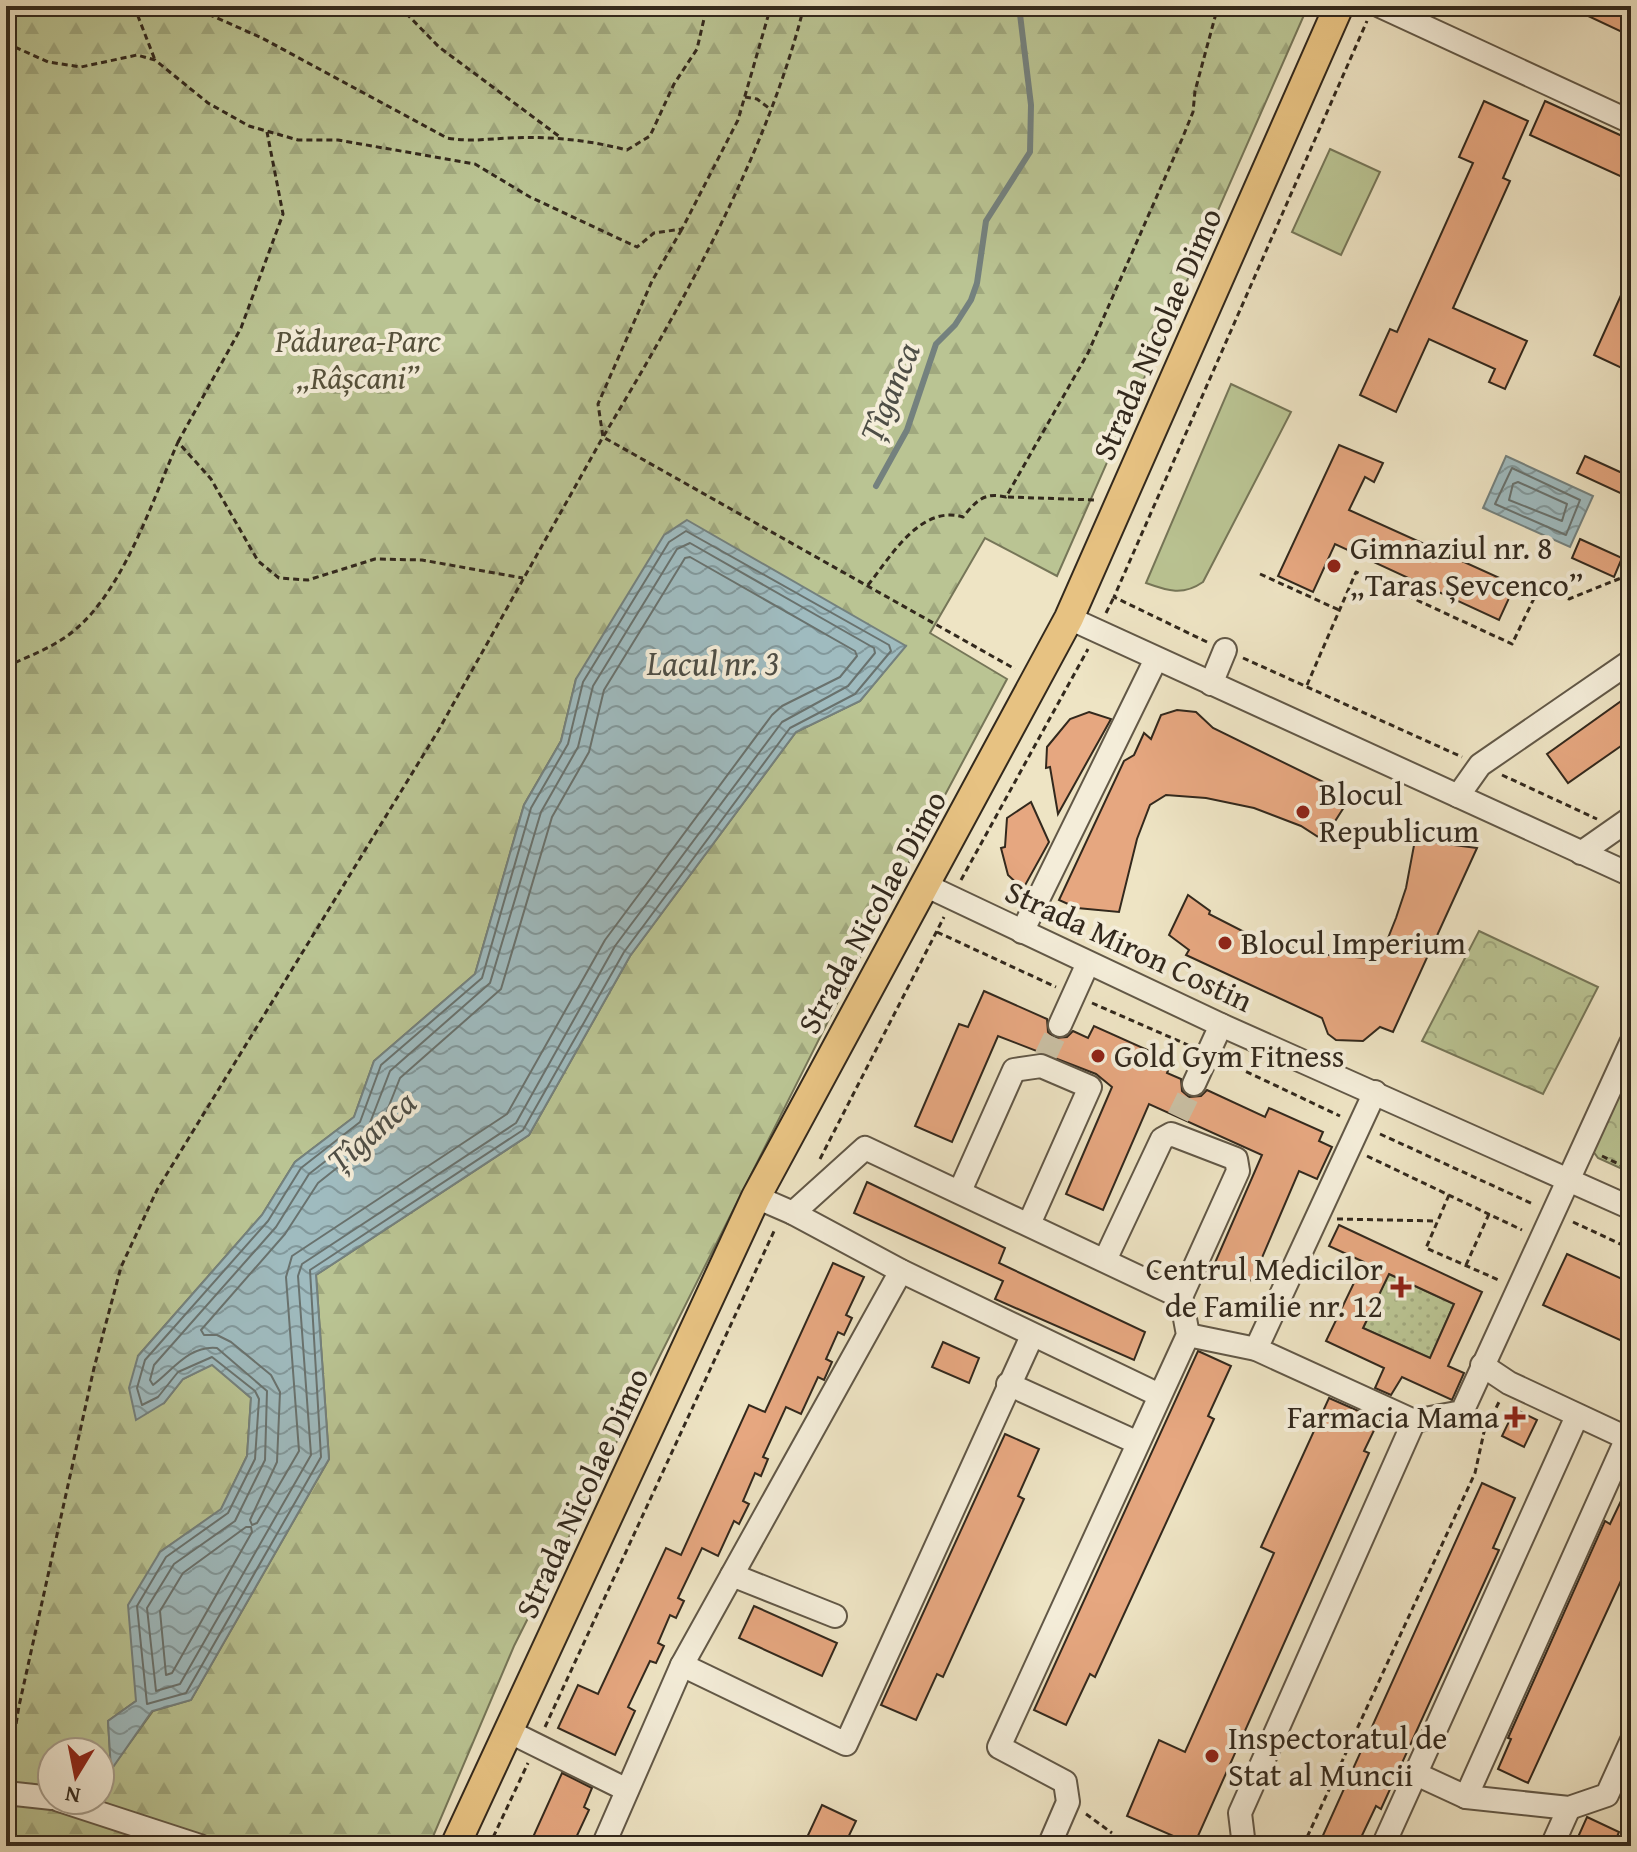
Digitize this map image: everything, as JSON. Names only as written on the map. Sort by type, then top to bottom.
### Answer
[{"type":"main road","name":"Strada Nicolae Dimo","points":[[455,1846],[756,1197],[836,1046],[927,886],[1069,618],[1339,6]]},
{"type":"street","points":[[1374,12],[1631,122]]},
{"type":"street","points":[[1069,618],[1631,875]]},
{"type":"street","points":[[1211,684],[1225,650]]},
{"type":"street","points":[[1022,932],[1156,659]]},
{"type":"street","points":[[1458,796],[1480,765],[1631,661]]},
{"type":"street","points":[[1581,853],[1624,823]]},
{"type":"street","name":"Strada Miron Costin","points":[[927,886],[1221,1025],[1631,1208]]},
{"type":"street","points":[[1060,1025],[1088,963]]},
{"type":"street","points":[[1194,1084],[1221,1025]]},
{"type":"street","points":[[1188,1335],[1256,1349],[1414,1421],[1462,1412],[1631,1043]]},
{"type":"street","points":[[960,1191],[1014,1070],[1043,1062],[1090,1087],[1029,1224]]},
{"type":"street","points":[[1256,1349],[1375,1092]]},
{"type":"street","points":[[1049,1846],[1068,1802],[1065,1782],[999,1747],[1157,1394],[1188,1335],[1181,1297],[1239,1165],[1236,1159],[1175,1126],[1155,1148],[1105,1260]]},
{"type":"street","points":[[788,1211],[865,1148],[1181,1297]]},
{"type":"street","points":[[756,1197],[1032,1336],[1157,1394]]},
{"type":"street","points":[[603,1846],[682,1665],[901,1271]]},
{"type":"street","points":[[682,1665],[846,1744],[1032,1336]]},
{"type":"street","points":[[1466,1797],[1629,1439],[1509,1383],[1482,1365]]},
{"type":"street","points":[[1008,1384],[1136,1442]]},
{"type":"street","points":[[1383,1846],[1577,1416]]},
{"type":"street","points":[[1244,1846],[1240,1813],[1414,1421]]},
{"type":"street","points":[[732,1575],[835,1616]]},
{"type":"street","points":[[508,1731],[627,1790]]},
{"type":"street","points":[[1414,1773],[1466,1797],[1569,1808],[1607,1795],[1631,1742]]},
{"type":"street","points":[[8,1793],[36,1796]]},
{"type":"street","points":[[1552,1846],[1569,1808]]},
{"type":"street","points":[[108,1816],[200,1846]]},
{"type":"path","points":[[134,6],[155,60]]},
{"type":"path","points":[[190,6],[262,38],[447,138],[474,143],[508,138],[584,139],[627,150],[650,136],[674,84],[697,49],[707,6]]},
{"type":"path","points":[[399,6],[439,47],[563,139]]},
{"type":"path","points":[[603,437],[598,404],[652,281],[738,120],[771,6]]},
{"type":"path","points":[[8,1793],[8,1766],[19,1706],[94,1368],[121,1267],[157,1190],[430,744],[680,303],[770,109],[804,6]]},
{"type":"path","points":[[1006,497],[1088,353],[1176,153],[1193,112],[1195,91],[1218,6]]},
{"type":"path","points":[[817,1165],[937,932],[967,866],[1114,597],[1374,12]]},
{"type":"path","points":[[6,43],[48,62],[81,67],[137,55],[155,60],[208,103],[249,126],[298,140],[338,140],[475,164],[530,197],[597,225],[637,247],[654,233],[682,229]]},
{"type":"path","points":[[745,97],[757,99],[770,109]]},
{"type":"path","points":[[6,667],[63,639],[97,608],[133,544],[178,442],[241,328],[283,214],[267,132]]},
{"type":"path","points":[[603,437],[997,659]]},
{"type":"path","points":[[178,442],[211,479],[258,561],[279,578],[308,580],[375,559],[422,560],[523,578]]},
{"type":"path","points":[[868,585],[908,534],[932,518],[953,513],[963,517],[978,498],[992,494],[1108,501]]},
{"type":"path","points":[[1307,685],[1356,572],[1512,644],[1540,586],[1569,599],[1631,574]]},
{"type":"path","points":[[1260,574],[1339,610]]},
{"type":"path","points":[[1114,597],[1480,765],[1624,823]]},
{"type":"path","points":[[6,692],[10,700],[6,711]]},
{"type":"path","points":[[937,932],[1631,1249]]},
{"type":"path","points":[[1349,1148],[1540,1238]]},
{"type":"path","points":[[1449,1195],[1426,1248],[1517,1289]]},
{"type":"path","points":[[489,1846],[788,1211]]},
{"type":"path","points":[[1466,1266],[1489,1214]]},
{"type":"path","points":[[1318,1216],[1369,1222],[1437,1221]]},
{"type":"path","points":[[1303,1846],[1475,1473],[1484,1432],[1509,1383]]},
{"type":"path","points":[[1068,1802],[1112,1833]]},
{"type":"green space","name":"Pădurea-Parc „Râșcani”","points":[[6,6],[1308,6],[1057,576],[985,538],[930,633],[1007,679],[892,894],[514,1646],[429,1846],[6,1846]],"holes":[[[905,646],[860,701],[796,732],[630,956],[529,1135],[316,1275],[329,1459],[191,1700],[153,1711],[116,1762],[116,1816],[36,1816],[36,1736],[109,1736],[108,1721],[136,1701],[160,1552],[221,1510],[247,1456],[251,1398],[212,1364],[183,1379],[164,1403],[138,1356],[262,1215],[295,1162],[354,1117],[374,1061],[475,974],[524,805],[561,741],[576,679]]]},
{"type":"green space","points":[[1330,149],[1380,172],[1341,255],[1292,232]]},
{"type":"green space","points":[[1231,384],[1291,412],[1203,582],[1182,591],[1146,583]]},
{"type":"green space","points":[[1479,931],[1598,987],[1543,1094],[1422,1041]]},
{"type":"green space","points":[[1631,1061],[1631,1173],[1598,1158],[1593,1151]]},
{"type":"green space","points":[[1389,1274],[1454,1304],[1430,1358],[1363,1328]]},
{"type":"water","points":[[1506,456],[1593,496],[1570,547],[1483,508]]},
{"type":"water","name":"Lacul nr. 3","points":[[687,520],[906,646],[860,701],[796,732],[630,956],[529,1135],[316,1275],[329,1459],[191,1700],[152,1711],[116,1763],[116,1736],[109,1736],[108,1721],[136,1701],[128,1605],[160,1552],[221,1509],[247,1456],[251,1398],[212,1365],[183,1379],[164,1403],[136,1420],[129,1388],[138,1356],[262,1215],[295,1162],[354,1117],[374,1061],[475,974],[524,805],[561,741],[576,679],[664,535]]},
{"type":"building","points":[[1567,6],[1631,6],[1631,12],[1622,32]]},
{"type":"building","points":[[1484,101],[1528,121],[1503,178],[1510,181],[1453,308],[1527,341],[1505,389],[1489,382],[1495,369],[1429,339],[1396,412],[1360,395],[1390,329],[1397,332],[1473,163],[1459,157]]},
{"type":"building","points":[[1545,101],[1631,140],[1631,181],[1530,135]]},
{"type":"building","points":[[1631,273],[1631,360],[1626,370],[1594,355]]},
{"type":"building","points":[[1339,445],[1383,463],[1374,482],[1365,477],[1349,510],[1515,585],[1499,620],[1335,544],[1313,592],[1278,576]]},
{"type":"building","points":[[1585,456],[1631,477],[1631,498],[1577,473]]},
{"type":"building","points":[[1580,539],[1622,558],[1614,577],[1572,558]]},
{"type":"building","points":[[1631,694],[1631,739],[1568,783],[1547,754]]},
{"type":"building","name":"Blocul Republicum","points":[[1177,710],[1196,712],[1213,728],[1350,795],[1346,804],[1323,840],[1301,826],[1254,808],[1206,798],[1166,795],[1150,805],[1137,839],[1119,912],[1077,908],[1059,900],[1124,761],[1134,755],[1144,733],[1151,739],[1161,715]]},
{"type":"building","points":[[1089,712],[1111,719],[1058,814],[1050,767],[1046,768],[1047,747],[1070,719]]},
{"type":"building","points":[[1031,802],[1049,842],[1023,889],[1008,875],[1001,848],[1005,847],[1007,818]]},
{"type":"building","name":"Blocul Imperium","points":[[1415,840],[1477,848],[1393,1032],[1380,1027],[1363,1041],[1336,1040],[1328,1034],[1322,1018],[1186,955],[1189,950],[1169,935],[1188,895],[1210,911],[1209,914],[1254,937],[1316,954],[1367,958],[1384,948],[1406,888]]},
{"type":"building","points":[[984,991],[1047,1019],[1048,1032],[1055,1038],[1067,1037],[1073,1031],[1088,1038],[1094,1026],[1172,1061],[1167,1073],[1181,1079],[1182,1091],[1189,1097],[1201,1096],[1207,1090],[1265,1117],[1269,1108],[1323,1132],[1319,1141],[1332,1147],[1317,1179],[1299,1171],[1252,1281],[1214,1265],[1262,1155],[1149,1104],[1103,1210],[1066,1194],[1112,1087],[1096,1074],[998,1036],[952,1142],[915,1126],[959,1024],[968,1027]]},
{"type":"building","points":[[867,1182],[1005,1248],[999,1263],[1145,1332],[1134,1360],[995,1299],[1003,1281],[854,1213]]},
{"type":"building","points":[[1339,1225],[1482,1292],[1448,1366],[1464,1373],[1452,1400],[1402,1377],[1391,1395],[1375,1388],[1384,1368],[1326,1341],[1364,1262],[1329,1246]],"holes":[[[1389,1274],[1454,1304],[1430,1358],[1363,1328]]]},
{"type":"building","points":[[1567,1254],[1631,1283],[1631,1345],[1543,1305]]},
{"type":"building","points":[[833,1263],[864,1277],[846,1315],[852,1318],[844,1335],[838,1332],[826,1359],[832,1362],[824,1380],[818,1377],[801,1414],[786,1407],[763,1457],[768,1459],[761,1476],[755,1473],[743,1501],[749,1504],[739,1524],[734,1521],[718,1556],[702,1548],[678,1598],[684,1601],[676,1618],[670,1615],[658,1643],[664,1646],[656,1663],[650,1661],[628,1707],[635,1711],[615,1755],[558,1728],[578,1685],[598,1694],[666,1548],[681,1555],[749,1405],[765,1412]]},
{"type":"building","points":[[943,1342],[979,1358],[969,1383],[932,1367]]},
{"type":"building","points":[[1198,1351],[1231,1366],[1208,1416],[1214,1419],[1095,1677],[1090,1674],[1066,1725],[1034,1710]]},
{"type":"building","points":[[1329,1398],[1379,1420],[1364,1451],[1369,1453],[1194,1845],[1127,1816],[1159,1740],[1185,1752],[1274,1553],[1261,1547]]},
{"type":"building","points":[[1515,1409],[1537,1420],[1524,1447],[1502,1436]]},
{"type":"building","points":[[1005,1434],[1039,1449],[1018,1496],[1024,1499],[943,1677],[937,1674],[916,1720],[881,1705]]},
{"type":"building","points":[[1631,1480],[1631,1559],[1528,1783],[1498,1769],[1511,1739],[1508,1738],[1605,1521],[1610,1524]]},
{"type":"building","points":[[1482,1483],[1515,1498],[1493,1548],[1499,1550],[1381,1809],[1376,1806],[1357,1846],[1329,1846],[1320,1842]]},
{"type":"building","points":[[754,1606],[837,1643],[822,1676],[739,1638]]},
{"type":"building","points":[[562,1773],[592,1788],[584,1807],[589,1810],[574,1842],[569,1840],[566,1846],[529,1846]]},
{"type":"building","points":[[822,1805],[856,1821],[844,1846],[803,1846]]},
{"type":"building","points":[[1587,1817],[1619,1832],[1613,1846],[1574,1846]]},
{"type":"waterway","name":"Țîganca","points":[[876,486],[907,430],[936,344],[955,325],[971,300],[977,283],[986,221],[1030,152],[1031,105],[1019,6]]},
{"type":"tunnel","points":[[1045,1057],[1060,1025]]},
{"type":"tunnel","points":[[1178,1117],[1194,1084]]},
{"type":"place","name":"Gimnaziul nr. 8 „Taras Șevcenco”","points":[[1334,566]]},
{"type":"place","name":"Blocul Republicum","points":[[1303,812]]},
{"type":"place","name":"Blocul Imperium","points":[[1225,943]]},
{"type":"place","name":"Gold Gym Fitness","points":[[1098,1056]]},
{"type":"place","name":"Centrul Medicilor de Familie nr. 12","points":[[1401,1287]]},
{"type":"place","name":"Farmacia Mama","points":[[1515,1417]]},
{"type":"place","name":"Inspectoratul de Stat al Muncii","points":[[1212,1756]]}]
